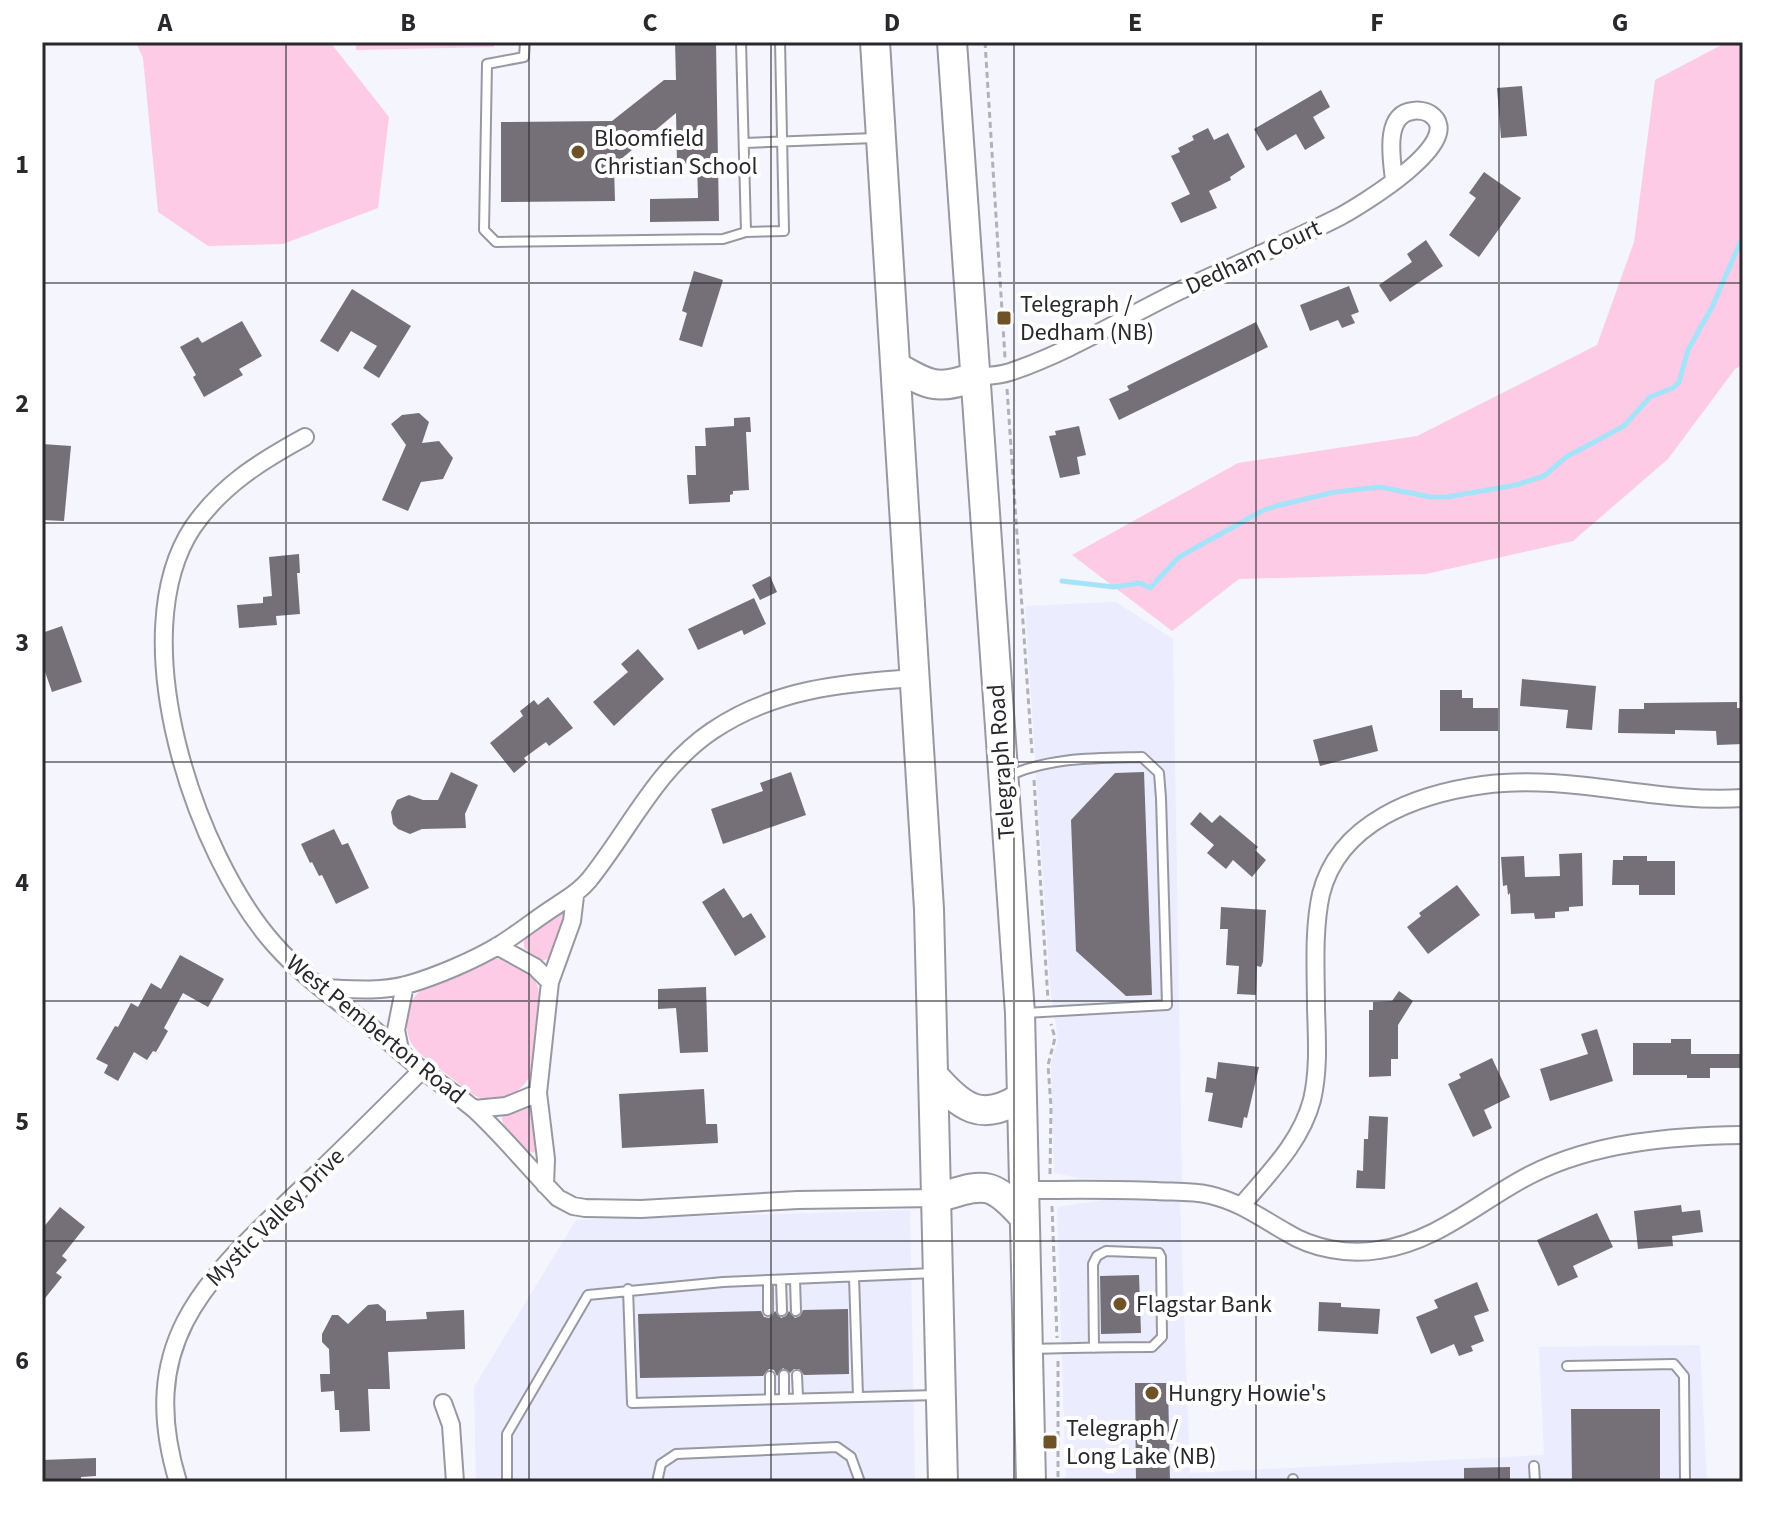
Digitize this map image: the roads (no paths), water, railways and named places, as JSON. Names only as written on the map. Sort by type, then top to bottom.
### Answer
[{"type":"highway","points":[[875,42],[929,909],[943,1482]]},
{"type":"highway","name":"Telegraph Road","points":[[952,42],[1020,1013],[1031,1482]]},
{"type":"highway","points":[[897,367],[925,383],[939,386],[953,385],[974,377]]},
{"type":"highway","points":[[934,1076],[961,1104],[978,1111],[1007,1107],[1020,1098]]},
{"type":"highway","points":[[936,1198],[970,1189],[990,1188],[1023,1203]]},
{"type":"street","name":"Dedham Court","points":[[974,377],[1006,373],[1045,358],[1341,216],[1383,191],[1394,180]]},
{"type":"street","name":"West Pemberton Road","points":[[305,437],[238,478],[212,503],[193,528],[174,567],[165,611],[165,657],[178,747],[195,801],[218,856],[258,925],[295,966],[474,1109],[558,1198],[573,1206],[641,1209],[798,1200],[936,1198]]},
{"type":"street","points":[[545,1185],[546,1159],[538,1093],[550,982],[572,921],[575,896],[654,786],[681,756],[723,724],[755,706],[797,692],[843,683],[915,678]]},
{"type":"street","points":[[1242,1205],[1294,1140],[1305,1121],[1312,1099],[1317,1065],[1316,945],[1321,895],[1333,863],[1358,835],[1395,809],[1418,799],[1501,783],[1565,785],[1672,798],[1743,798]]},
{"type":"street","points":[[321,988],[369,989],[405,985],[497,946],[556,905],[575,896]]},
{"type":"street","points":[[497,946],[535,967],[550,982]]},
{"type":"street","points":[[400,1050],[396,1030],[405,985]]},
{"type":"street","name":"Mystic Valley Drive","points":[[178,1482],[169,1449],[166,1391],[175,1345],[194,1303],[231,1255],[422,1070]]},
{"type":"street","points":[[474,1109],[506,1106],[538,1093]]},
{"type":"street","points":[[1023,1203],[1183,1192],[1207,1194],[1242,1205],[1283,1231],[1311,1244],[1345,1251],[1379,1250],[1441,1229],[1530,1175],[1558,1162],[1664,1139],[1743,1135]]},
{"type":"street","points":[[443,1403],[451,1425],[455,1482]]},
{"type":"lane","points":[[525,42],[524,57],[487,64],[484,230],[496,242],[723,239],[746,232],[784,231],[780,42]]},
{"type":"lane","points":[[741,42],[746,232]]},
{"type":"lane","points":[[744,143],[882,137]]},
{"type":"lane","points":[[1002,779],[1034,765],[1142,757],[1159,773],[1161,798],[1167,1005],[1020,1013]]},
{"type":"lane","points":[[1028,1349],[1094,1348],[1152,1347],[1162,1337],[1159,1253],[1106,1251],[1097,1256],[1093,1264],[1094,1348]]},
{"type":"lane","points":[[507,1482],[507,1434],[588,1295],[628,1289],[938,1273]]},
{"type":"lane","points":[[854,1277],[858,1396]]},
{"type":"lane","points":[[781,1280],[782,1311]]},
{"type":"lane","points":[[795,1280],[796,1311]]},
{"type":"lane","points":[[768,1281],[768,1311]]},
{"type":"lane","points":[[628,1289],[632,1403],[942,1395]]},
{"type":"lane","points":[[1567,1366],[1674,1364],[1680,1369],[1684,1376],[1685,1482]]},
{"type":"lane","points":[[784,1375],[784,1398]]},
{"type":"lane","points":[[797,1375],[798,1397]]},
{"type":"lane","points":[[770,1376],[770,1398]]},
{"type":"lane","points":[[657,1482],[661,1464],[676,1454],[837,1447],[851,1457],[860,1482]]},
{"type":"lane","points":[[1534,1466],[1535,1482]]},
{"type":"waterway","points":[[1062,581],[1114,587],[1140,583],[1150,588],[1179,557],[1262,511],[1335,492],[1380,487],[1447,497],[1516,485],[1544,476],[1566,457],[1624,426],[1650,397],[1673,388],[1679,382],[1688,350],[1712,307],[1743,236]]},
{"type":"place","name":"Bloomfield Christian School","points":[[578,152]]},
{"type":"place","name":"Telegraph / Dedham (NB)","points":[[1004,318]]},
{"type":"place","name":"Flagstar Bank","points":[[1120,1304]]},
{"type":"place","name":"Hungry Howie's","points":[[1152,1393]]},
{"type":"place","name":"Telegraph / Long Lake (NB)","points":[[1050,1442]]}]
